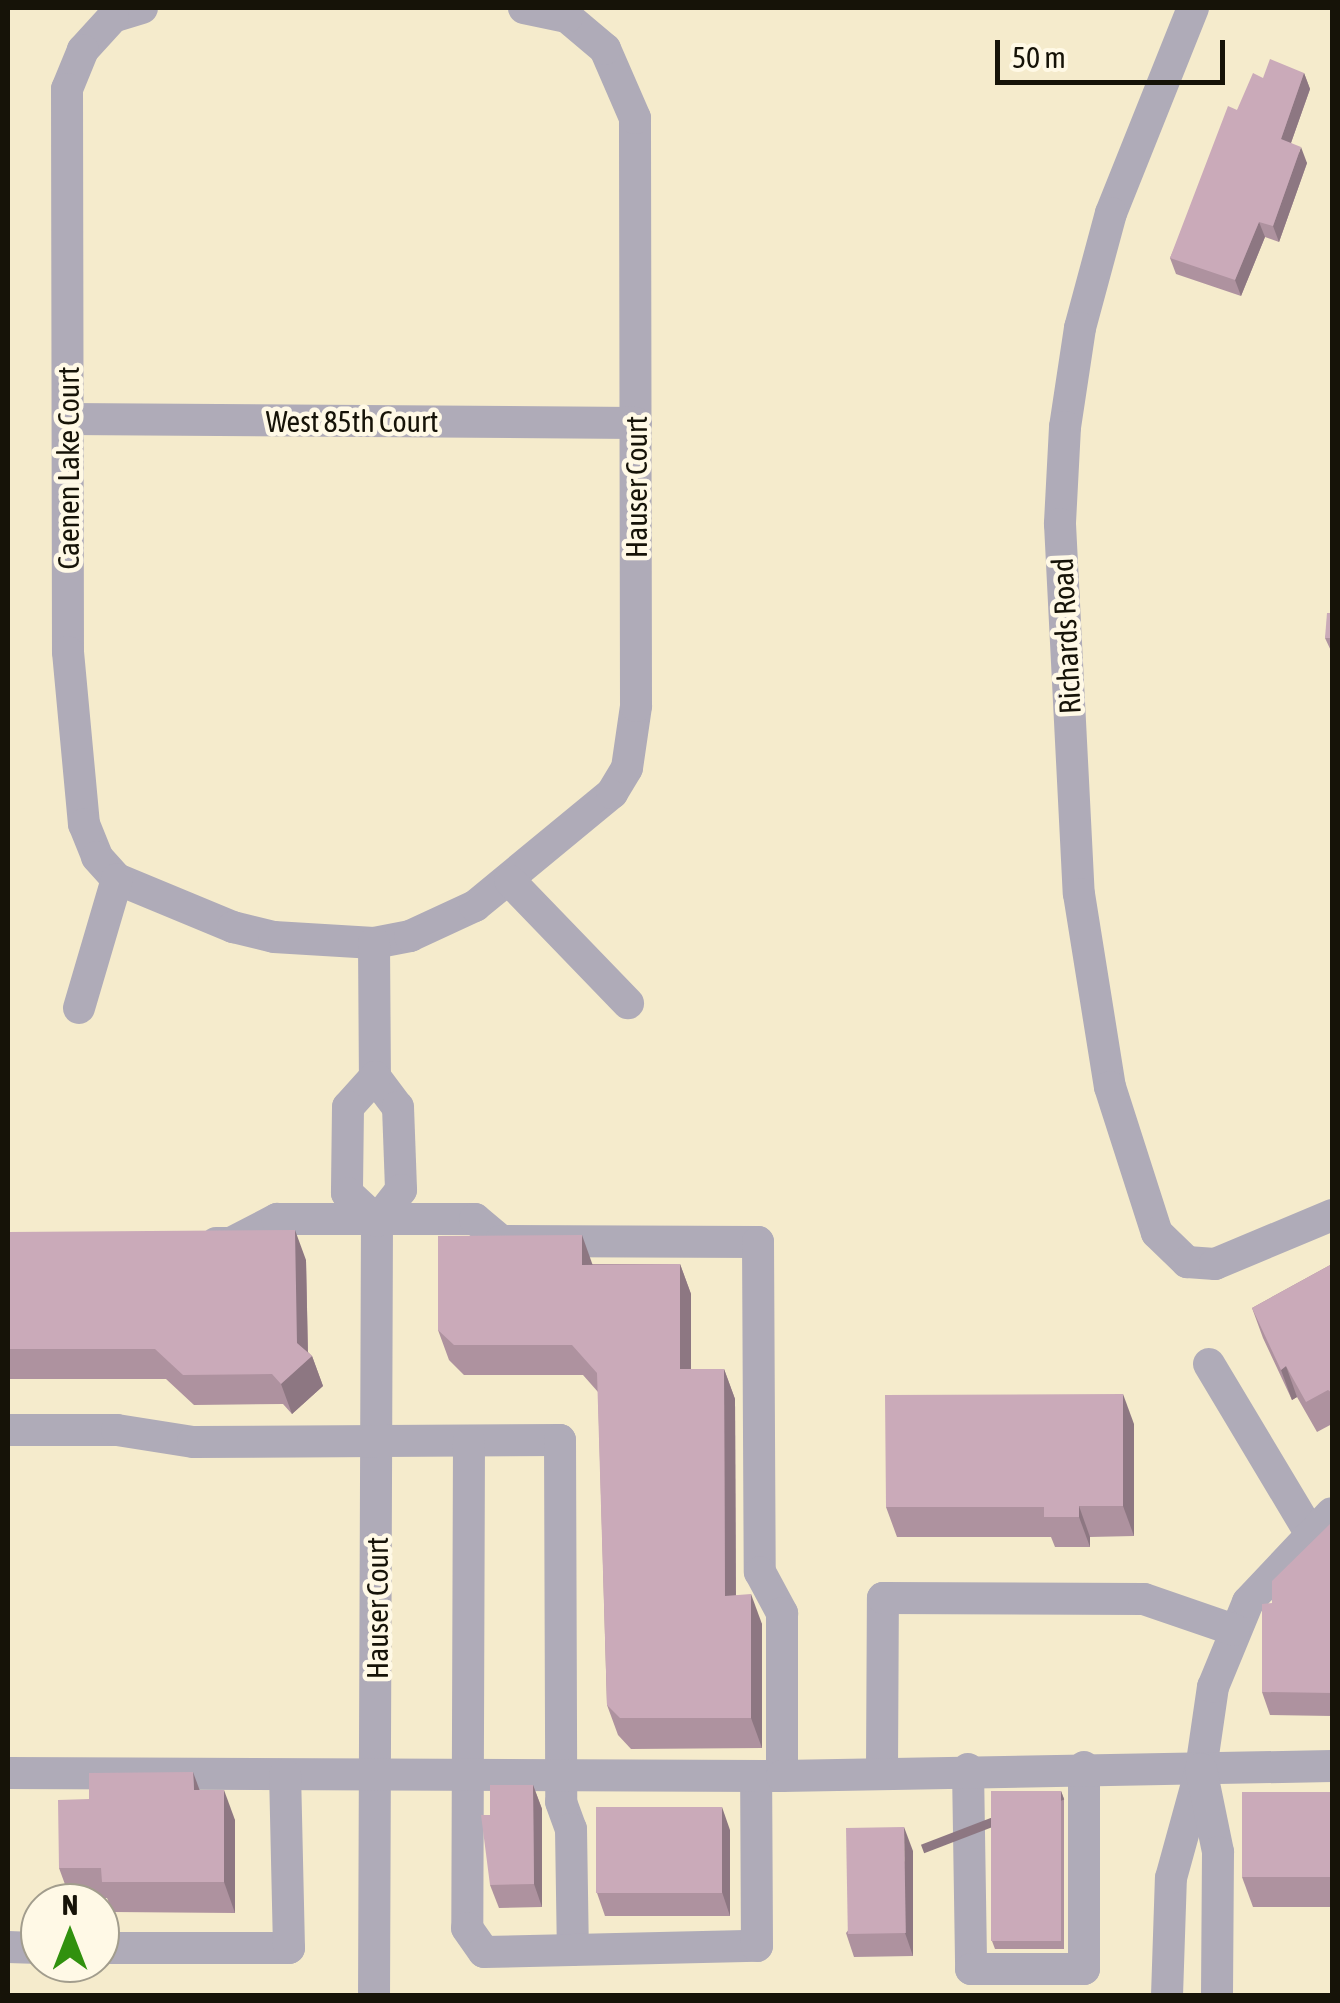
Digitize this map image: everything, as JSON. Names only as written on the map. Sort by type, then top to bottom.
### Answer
[{"type":"street","name":"Caenen Lake Court","points":[[117,879],[97,857],[84,824],[72,733],[66,89],[84,50],[114,17],[142,8]]},
{"type":"street","name":"Hauser Court","points":[[374,1996],[377,1221],[400,1190],[398,1107],[375,1077],[374,943],[410,936],[510,881],[612,793],[627,768],[636,706],[635,118],[605,49],[567,16],[524,8]]},
{"type":"street","name":"Richards Road","points":[[1193,8],[1111,213],[1080,328],[1060,524],[1079,894],[1092,999],[1126,1142],[1157,1233],[1187,1262],[1215,1264],[1332,1215]]},
{"type":"street","name":"West 85th Court","points":[[68,419],[636,423]]},
{"type":"street","points":[[78,1008],[117,879],[233,928],[274,937],[374,943]]},
{"type":"street","points":[[510,881],[628,1003]]},
{"type":"street","points":[[375,1077],[348,1107],[347,1193],[377,1221]]},
{"type":"street","points":[[175,1243],[230,1243],[276,1220],[475,1219],[501,1241],[758,1242],[760,1572],[782,1613],[757,1946],[484,1952],[467,1928],[469,1441]]},
{"type":"street","points":[[1167,1996],[1171,1878],[1201,1769],[1213,1687],[1248,1602],[1321,1524],[1209,1364]]},
{"type":"street","points":[[8,1430],[116,1430],[193,1442],[560,1440],[562,1789],[571,1828],[573,1950]]},
{"type":"street","points":[[882,1770],[883,1598],[1144,1598],[1234,1630]]},
{"type":"street","points":[[8,1773],[469,1776],[562,1789],[882,1770],[1332,1766]]},
{"type":"street","points":[[968,1769],[971,1969],[1084,1969],[1084,1767]]},
{"type":"street","points":[[1201,1769],[1218,1852],[1216,1996]]},
{"type":"street","points":[[120,1948],[288,1948],[285,1775]]},
{"type":"street","points":[[468,1913],[494,1932],[549,1928],[554,1820],[562,1789]]},
{"type":"building","points":[[1270,59],[1304,73],[1281,139],[1301,147],[1273,226],[1259,222],[1235,280],[1170,258],[1228,106],[1237,110],[1253,73],[1263,78]]},
{"type":"building","points":[[1327,613],[1332,613],[1332,638],[1325,638]]},
{"type":"building","points":[[295,1230],[297,1343],[312,1356],[281,1384],[272,1374],[183,1375],[155,1349],[8,1349],[8,1232]]},
{"type":"building","points":[[582,1235],[582,1265],[680,1264],[680,1369],[724,1369],[725,1596],[751,1594],[751,1718],[620,1718],[607,1705],[597,1373],[572,1345],[454,1345],[438,1330],[438,1236]]},
{"type":"building","points":[[1332,1264],[1332,1393],[1328,1390],[1306,1402],[1286,1366],[1281,1370],[1252,1308]]},
{"type":"building","points":[[1123,1394],[1123,1506],[1079,1506],[1079,1517],[1044,1517],[1044,1507],[886,1507],[885,1395]]},
{"type":"building","points":[[1332,1522],[1332,1693],[1262,1692],[1262,1604],[1272,1603],[1272,1581]]},
{"type":"building","points":[[193,1772],[194,1790],[224,1790],[224,1882],[102,1882],[101,1868],[59,1868],[58,1800],[89,1799],[89,1773]]},
{"type":"building","points":[[490,1785],[533,1785],[534,1884],[490,1885],[481,1815],[490,1815]]},
{"type":"building","points":[[991,1791],[1061,1791],[1061,1941],[991,1941]]},
{"type":"building","points":[[1242,1792],[1332,1792],[1332,1877],[1242,1877]]},
{"type":"building","points":[[596,1807],[722,1807],[722,1893],[596,1893]]},
{"type":"building","points":[[904,1827],[906,1933],[848,1934],[846,1828]]}]
